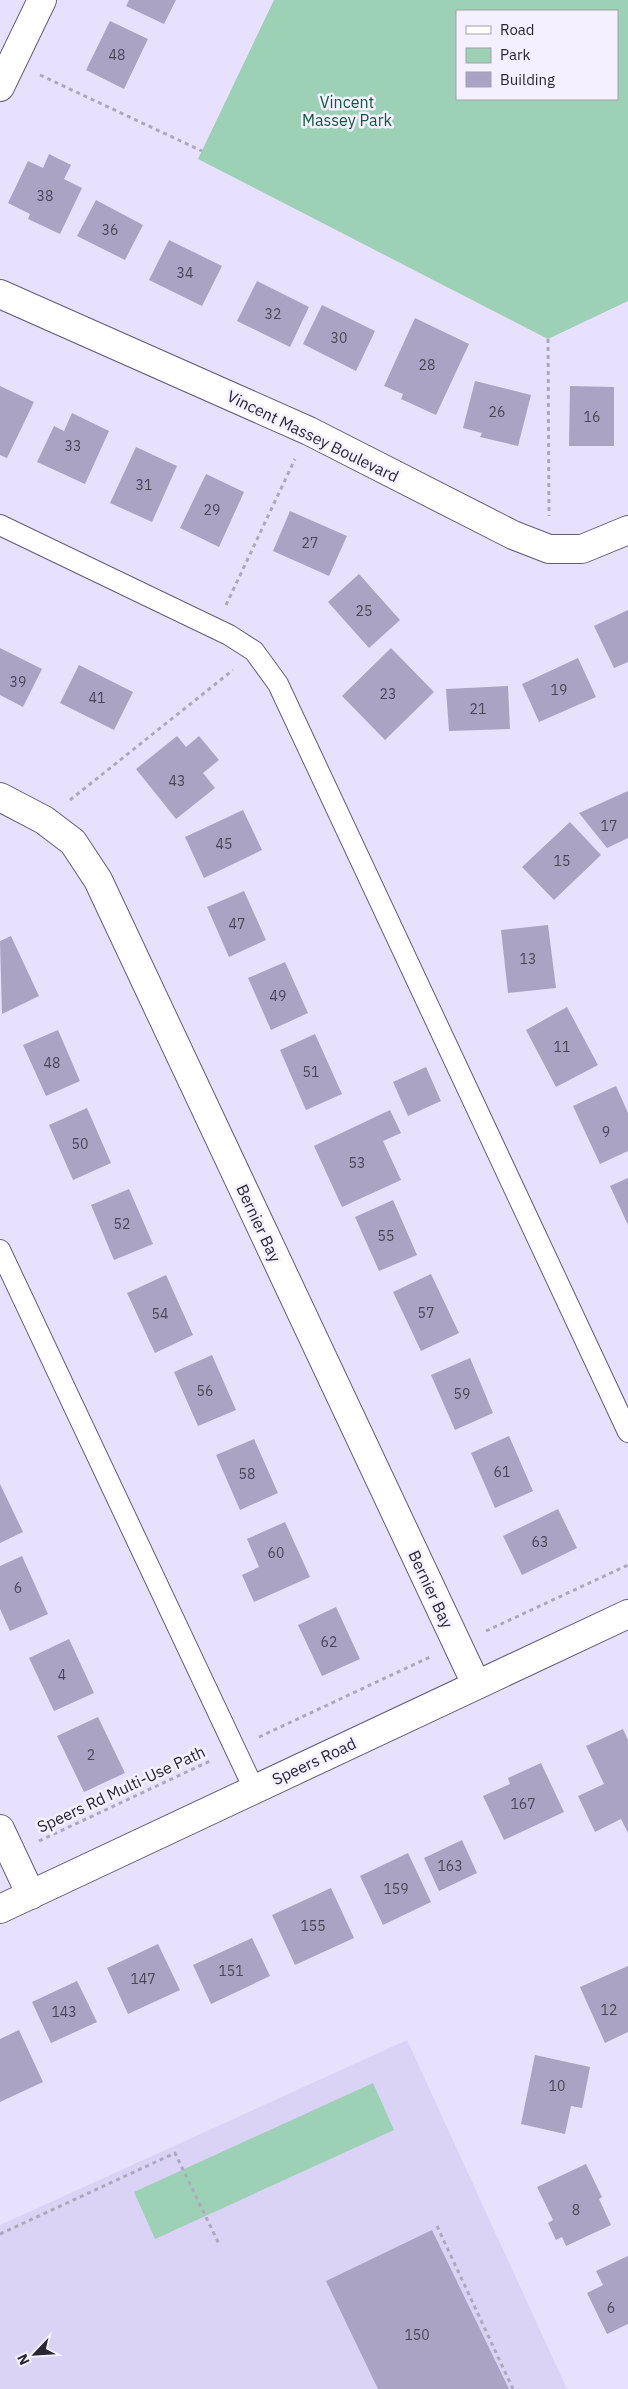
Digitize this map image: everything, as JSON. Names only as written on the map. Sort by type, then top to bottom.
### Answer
[{"type":"street","points":[[0,87],[42,0]]},
{"type":"street","name":"Vincent Massey Boulevard","points":[[0,294],[309,431],[513,535],[549,549],[582,549],[628,530]]},
{"type":"street","name":"Bernier Bay","points":[[0,798],[44,820],[73,842],[98,880],[476,1684]]},
{"type":"street","name":"Speers Road","points":[[0,1909],[628,1614]]},
{"type":"street","points":[[0,1829],[30,1895]]},
{"type":"lane","points":[[0,525],[229,635],[254,651],[278,684],[628,1432]]},
{"type":"lane","points":[[0,1250],[254,1789]]},
{"type":"path","points":[[12,62],[202,151]]},
{"type":"path","points":[[548,339],[549,549]]},
{"type":"path","points":[[483,1633],[628,1565]]},
{"type":"path","points":[[255,1740],[431,1657]]},
{"type":"path","name":"Speers Rd Multi-Use Path","points":[[37,1842],[215,1758]]},
{"type":"path","points":[[0,2234],[175,2153],[219,2244]]},
{"type":"path","points":[[438,2226],[513,2389]]},
{"type":"shaded area","points":[[407,2040],[567,2389],[0,2389],[0,2225]]},
{"type":"green space","name":"Vincent Massey Park","points":[[274,0],[628,0],[628,301],[548,339],[198,159]]},
{"type":"green space","points":[[373,2083],[394,2130],[155,2239],[134,2192]]},
{"type":"building","points":[[129,0],[176,0],[164,24],[126,6]]},
{"type":"building","points":[[110,21],[148,39],[124,89],[86,70]]},
{"type":"building","points":[[49,154],[71,165],[64,179],[82,188],[60,234],[28,219],[30,214],[8,203],[28,161],[43,168]]},
{"type":"building","points":[[96,200],[143,225],[125,260],[77,236]]},
{"type":"building","points":[[169,240],[222,266],[202,306],[149,280]]},
{"type":"building","points":[[257,281],[309,307],[290,347],[237,321]]},
{"type":"building","points":[[322,305],[375,331],[356,371],[303,344]]},
{"type":"building","points":[[415,318],[469,344],[436,415],[401,399],[403,394],[384,386]]},
{"type":"building","points":[[475,381],[531,395],[518,446],[480,437],[482,433],[463,428]]},
{"type":"building","points":[[0,386],[34,402],[7,458],[0,455]]},
{"type":"building","points":[[570,386],[614,387],[614,446],[569,446]]},
{"type":"building","points":[[72,413],[109,431],[85,484],[37,462],[54,426],[64,431]]},
{"type":"building","points":[[136,447],[177,466],[152,522],[110,503]]},
{"type":"building","points":[[206,474],[244,492],[219,547],[180,528]]},
{"type":"building","points":[[290,511],[347,536],[329,576],[273,551]]},
{"type":"building","points":[[359,574],[400,620],[369,648],[328,602]]},
{"type":"building","points":[[628,610],[628,662],[614,668],[594,626]]},
{"type":"building","points":[[0,648],[42,669],[23,707],[0,695]]},
{"type":"building","points":[[391,648],[434,692],[385,740],[342,696]]},
{"type":"building","points":[[578,658],[596,697],[539,722],[522,684]]},
{"type":"building","points":[[79,665],[133,692],[114,730],[60,703]]},
{"type":"building","points":[[508,686],[510,729],[449,731],[446,689]]},
{"type":"building","points":[[177,736],[186,747],[199,736],[219,760],[203,773],[215,788],[176,819],[136,769]]},
{"type":"building","points":[[628,791],[628,838],[607,848],[579,813]]},
{"type":"building","points":[[243,810],[262,850],[204,878],[185,837]]},
{"type":"building","points":[[570,822],[601,855],[554,900],[522,867]]},
{"type":"building","points":[[244,891],[266,940],[229,957],[207,907]]},
{"type":"building","points":[[548,925],[556,988],[508,993],[501,930]]},
{"type":"building","points":[[11,936],[39,996],[2,1014],[0,941]]},
{"type":"building","points":[[285,962],[308,1013],[271,1030],[248,978]]},
{"type":"building","points":[[567,1007],[598,1065],[556,1087],[526,1030]]},
{"type":"building","points":[[58,1030],[80,1081],[46,1096],[23,1045]]},
{"type":"building","points":[[315,1034],[342,1094],[306,1110],[280,1050]]},
{"type":"building","points":[[426,1067],[441,1101],[408,1116],[393,1082]]},
{"type":"building","points":[[616,1086],[628,1113],[628,1151],[600,1164],[573,1106]]},
{"type":"building","points":[[87,1108],[111,1163],[73,1180],[49,1125]]},
{"type":"building","points":[[390,1110],[401,1133],[383,1141],[401,1180],[342,1207],[314,1146]]},
{"type":"building","points":[[628,1178],[628,1225],[610,1186]]},
{"type":"building","points":[[129,1189],[153,1244],[114,1260],[91,1205]]},
{"type":"building","points":[[393,1200],[417,1255],[379,1271],[355,1217]]},
{"type":"building","points":[[431,1274],[459,1333],[421,1351],[393,1292]]},
{"type":"building","points":[[166,1275],[193,1335],[155,1353],[127,1293]]},
{"type":"building","points":[[212,1355],[236,1410],[198,1426],[174,1372]]},
{"type":"building","points":[[470,1358],[493,1413],[455,1430],[431,1375]]},
{"type":"building","points":[[509,1436],[533,1491],[495,1508],[471,1453]]},
{"type":"building","points":[[254,1439],[278,1493],[240,1510],[216,1455]]},
{"type":"building","points":[[0,1484],[23,1532],[0,1543]]},
{"type":"building","points":[[558,1509],[577,1548],[522,1575],[503,1536]]},
{"type":"building","points":[[285,1522],[310,1577],[254,1602],[242,1575],[259,1567],[247,1539]]},
{"type":"building","points":[[22,1556],[48,1614],[10,1631],[0,1609],[0,1566]]},
{"type":"building","points":[[336,1607],[360,1659],[322,1676],[298,1625]]},
{"type":"building","points":[[69,1639],[94,1693],[54,1711],[29,1658]]},
{"type":"building","points":[[98,1717],[125,1773],[84,1792],[57,1736]]},
{"type":"building","points":[[623,1729],[628,1740],[628,1833],[621,1819],[595,1832],[578,1796],[604,1784],[586,1746]]},
{"type":"building","points":[[541,1763],[564,1812],[504,1840],[483,1796],[510,1784],[508,1778]]},
{"type":"building","points":[[462,1840],[477,1873],[439,1891],[424,1858]]},
{"type":"building","points":[[408,1853],[431,1902],[383,1925],[360,1876]]},
{"type":"building","points":[[331,1888],[354,1938],[295,1965],[272,1915]]},
{"type":"building","points":[[252,1938],[270,1976],[211,2004],[193,1965]]},
{"type":"building","points":[[158,1944],[180,1990],[128,2014],[107,1968]]},
{"type":"building","points":[[628,1966],[628,2032],[605,2043],[580,1987]]},
{"type":"building","points":[[77,1981],[97,2022],[51,2043],[32,2002]]},
{"type":"building","points":[[19,2030],[43,2082],[0,2102],[0,2039]]},
{"type":"building","points":[[535,2055],[590,2067],[582,2108],[571,2106],[565,2134],[521,2124]]},
{"type":"building","points":[[586,2164],[602,2197],[599,2199],[611,2225],[566,2246],[562,2237],[556,2240],[548,2223],[553,2220],[537,2187]]},
{"type":"building","points":[[432,2230],[509,2389],[378,2389],[326,2281]]},
{"type":"building","points":[[628,2256],[628,2324],[607,2334],[587,2293],[603,2285],[596,2271]]}]
